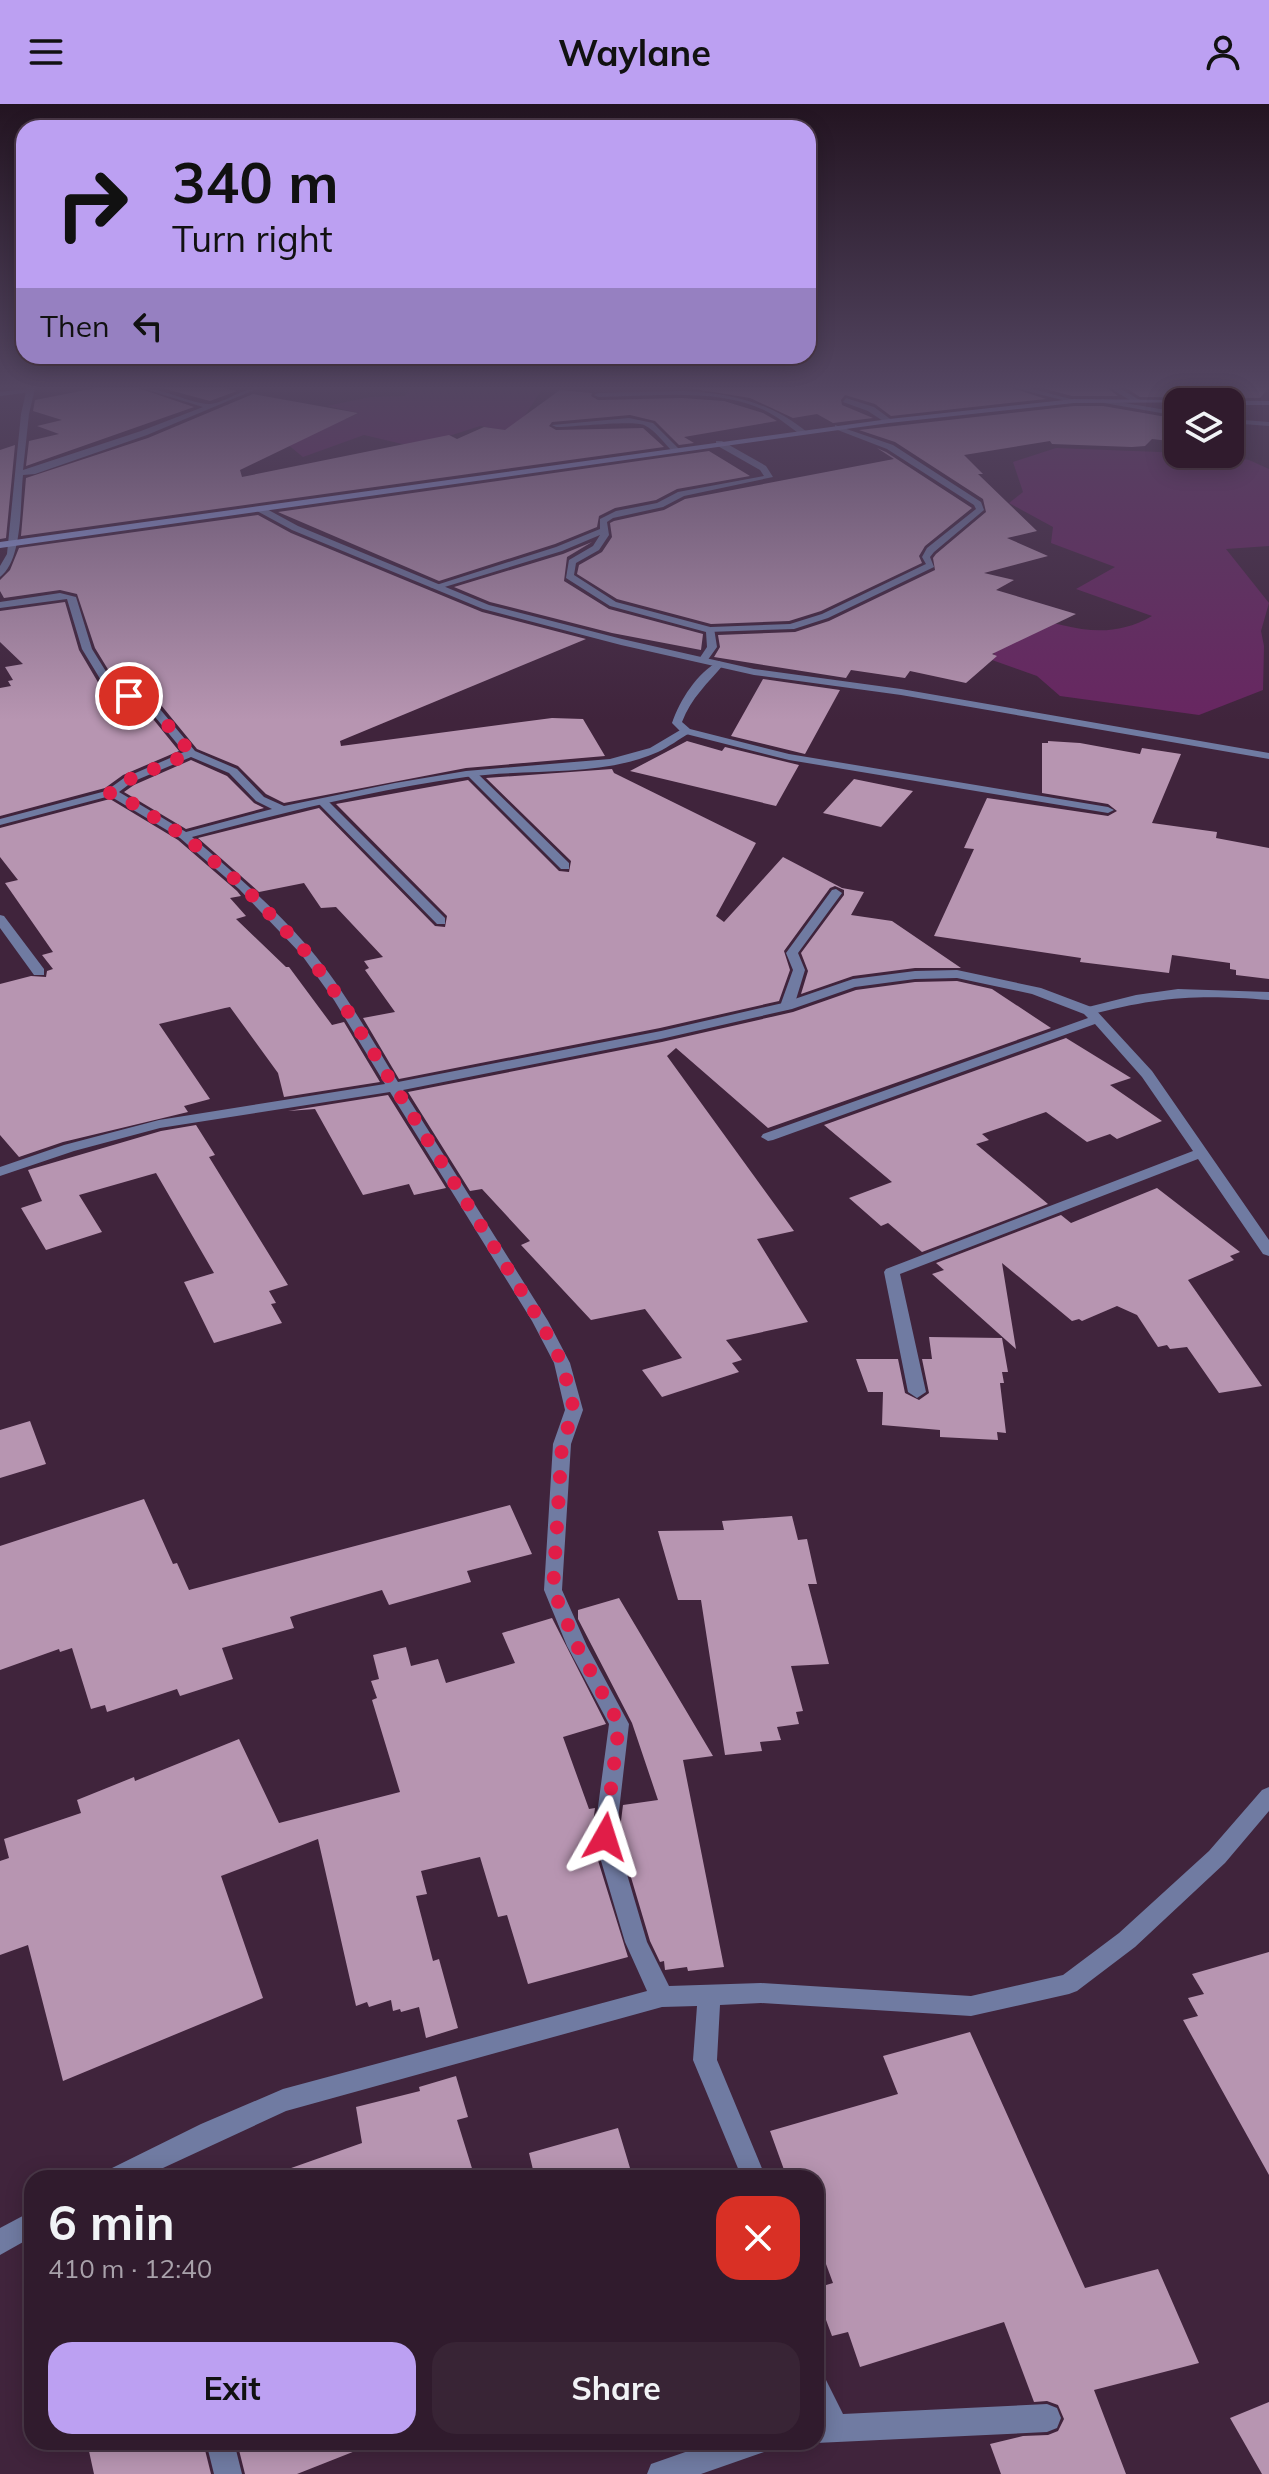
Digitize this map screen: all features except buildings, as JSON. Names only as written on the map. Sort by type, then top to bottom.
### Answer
[{"type":"main road","points":[[0,545],[332,499]]},
{"type":"street","points":[[0,574],[11,554],[17,499]]},
{"type":"street","points":[[675,499],[649,510],[611,514],[603,521],[606,530],[596,548],[572,562],[569,576],[613,604],[711,630],[780,628],[825,616],[931,565],[926,557],[930,550],[980,510],[978,504],[970,499]]},
{"type":"street","points":[[260,509],[295,528],[435,587],[522,617],[719,664],[1269,756]]},
{"type":"street","points":[[435,587],[559,549],[606,530]]},
{"type":"street","points":[[0,605],[71,597],[87,649],[106,680],[155,710],[191,753],[233,771],[260,799],[280,809]]},
{"type":"street","points":[[704,659],[712,647],[711,630]]},
{"type":"street","points":[[719,664],[694,689],[681,711],[677,723],[686,731],[789,757],[1108,810]]},
{"type":"street","points":[[184,836],[280,809],[471,773],[610,760],[653,750],[686,731]]},
{"type":"street","points":[[0,822],[110,793],[128,780],[191,753]]},
{"type":"street","points":[[471,773],[565,866]]},
{"type":"street","points":[[110,793],[119,795],[184,836],[243,886],[305,951],[340,999],[540,1321],[562,1363],[574,1410],[562,1444],[553,1590],[577,1646],[619,1724],[605,1837],[636,1942],[662,1997]]},
{"type":"street","points":[[322,801],[441,921]]},
{"type":"street","points":[[787,1006],[799,970],[792,953],[836,893]]},
{"type":"street","points":[[0,919],[39,972]]},
{"type":"street","points":[[0,1172],[69,1148],[159,1124],[394,1087],[661,1035],[787,1006],[853,983],[915,975],[957,974],[1036,991],[1093,1015],[1147,1074],[1269,1251]]},
{"type":"street","points":[[768,1137],[1093,1015],[1129,998],[1190,990],[1269,996]]},
{"type":"street","points":[[917,1392],[892,1272],[1200,1153]]},
{"type":"street","points":[[152,2170],[283,2100],[662,1997],[761,1993],[971,2006],[1069,1984],[1127,1940],[1217,1857],[1269,1796]]},
{"type":"street","points":[[709,1995],[705,2060],[751,2170]]},
{"type":"street","points":[[0,2242],[24,2228]]},
{"type":"street","points":[[826,2429],[1047,2418]]},
{"type":"street","points":[[222,2450],[228,2474]]},
{"type":"street","points":[[661,2474],[731,2450]]},
{"type":"shaded area","points":[[1015,499],[1269,499],[1269,546],[1226,549],[1269,603],[1261,631],[1264,646],[1263,690],[1199,715],[1060,696],[1037,676],[992,660],[999,640],[1023,615],[1088,630],[1119,628],[1152,616],[1076,589],[1115,567],[1051,543],[1053,527],[1009,503]]},
{"type":"route","points":[[129,696],[155,710],[191,753],[128,780],[110,793],[119,795],[184,836],[243,886],[305,951],[340,999],[540,1321],[562,1363],[574,1410],[562,1444],[553,1590],[577,1646],[619,1724],[605,1837]]}]
